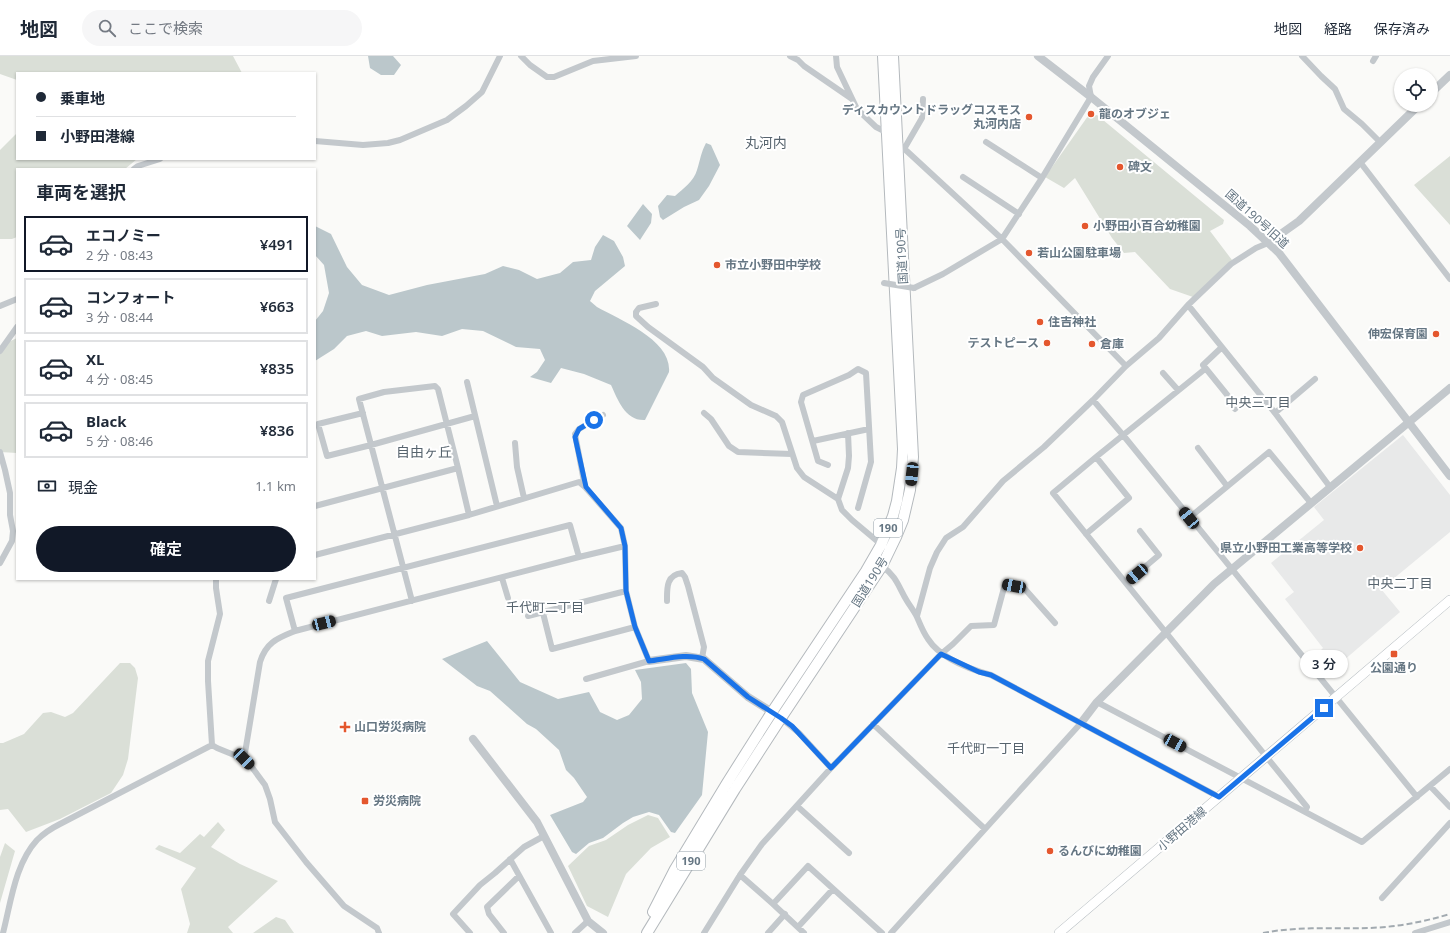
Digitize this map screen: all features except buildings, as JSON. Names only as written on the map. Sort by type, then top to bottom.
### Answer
[{"type":"highway","name":"国道190号","points":[[641,933],[675,869],[727,783],[772,712],[866,571],[881,545],[893,516],[902,468],[903,449],[883,56]]},
{"type":"highway","name":"国道190号","points":[[647,933],[781,718],[882,566],[896,537],[907,505],[913,457],[900,146],[893,56]]},
{"type":"main road","name":"小野田港線","points":[[1060,933],[1450,600]]},
{"type":"street","points":[[316,141],[363,145],[388,143],[400,140],[447,120],[482,92],[500,56]]},
{"type":"street","points":[[522,56],[530,65],[547,77],[554,76],[593,60],[636,56]]},
{"type":"street","points":[[790,56],[799,58],[804,66],[852,99]]},
{"type":"street","points":[[836,56],[837,67],[857,109],[876,126],[887,132],[900,146],[1002,239],[1126,366]]},
{"type":"street","points":[[884,283],[914,288],[943,274],[1002,239],[1042,178],[1091,97],[1089,86],[1093,77],[1108,56]]},
{"type":"street","points":[[1302,56],[1335,89],[1344,109],[1380,142]]},
{"type":"street","name":"国道190号旧道","points":[[1041,57],[1245,222],[1279,253],[1450,476]]},
{"type":"street","points":[[1438,86],[1450,75]]},
{"type":"street","points":[[900,146],[922,118],[923,98]]},
{"type":"street","points":[[916,616],[930,568],[937,552],[946,538],[963,527],[1003,481],[1044,447],[1126,366],[1159,338],[1188,306],[1231,264],[1256,248],[1268,243],[1299,221],[1411,112]]},
{"type":"street","points":[[986,142],[1042,178]]},
{"type":"street","points":[[135,168],[157,160]]},
{"type":"street","points":[[1360,162],[1450,278]]},
{"type":"street","points":[[962,177],[1019,214]]},
{"type":"street","points":[[0,306],[16,299]]},
{"type":"street","points":[[656,304],[639,308],[636,312],[636,316],[648,327],[703,367],[713,378],[751,405],[776,416],[782,422],[797,468],[804,477],[838,499],[842,510],[852,520],[881,545],[890,550]]},
{"type":"street","points":[[1188,306],[1275,413],[1330,488]]},
{"type":"street","points":[[0,351],[16,328]]},
{"type":"street","points":[[1222,347],[1203,365],[1237,407],[1235,409]]},
{"type":"street","points":[[828,465],[818,461],[801,402],[803,395],[849,375],[858,369],[866,373],[871,462],[858,508]]},
{"type":"street","points":[[1205,369],[1053,493],[1307,807],[1305,811]]},
{"type":"street","points":[[1163,373],[1178,390]]},
{"type":"street","points":[[1275,413],[1315,379]]},
{"type":"street","points":[[467,382],[497,506]]},
{"type":"street","points":[[412,601],[359,399],[384,392],[435,386],[438,389],[469,515]]},
{"type":"street","points":[[891,933],[1081,723],[1097,702],[1214,584],[1450,388]]},
{"type":"street","points":[[1093,400],[1416,797]]},
{"type":"street","points":[[363,413],[318,424],[327,456],[475,416]]},
{"type":"street","points":[[704,413],[712,419],[729,446],[738,452],[792,454]]},
{"type":"street","points":[[586,487],[575,434],[579,429],[603,415]]},
{"type":"street","points":[[813,441],[869,429]]},
{"type":"street","points":[[838,499],[848,468],[850,456],[848,433]]},
{"type":"street","points":[[515,443],[517,467],[524,498]]},
{"type":"street","points":[[1198,448],[1227,486]]},
{"type":"street","points":[[0,452],[10,493],[10,515],[13,531],[12,541],[0,563]]},
{"type":"street","points":[[1189,518],[1269,452],[1311,504]]},
{"type":"street","points":[[1086,534],[1129,498],[1096,457]]},
{"type":"street","points":[[316,506],[458,468]]},
{"type":"street","points":[[316,555],[469,515],[579,482],[586,487],[621,528],[625,546],[626,591],[635,627],[649,661]]},
{"type":"street","points":[[295,631],[286,598],[402,567],[570,525],[579,557]]},
{"type":"street","points":[[1126,583],[1159,555],[1140,531]]},
{"type":"street","points":[[244,759],[262,655],[272,642],[278,638],[295,631],[625,546]]},
{"type":"street","points":[[882,566],[897,581],[928,640],[941,654],[979,672],[991,675],[1219,797]]},
{"type":"street","points":[[666,601],[669,580],[674,575],[682,573],[688,586],[704,647],[702,658]]},
{"type":"street","points":[[502,578],[508,598]]},
{"type":"street","points":[[212,745],[208,694],[208,661],[220,614],[216,580]]},
{"type":"street","points":[[269,601],[276,580]]},
{"type":"street","points":[[705,932],[740,875],[762,844],[831,768],[941,654],[971,626],[994,625],[1004,584],[1024,588],[1055,623]]},
{"type":"street","points":[[528,616],[626,591]]},
{"type":"street","points":[[543,613],[552,649],[635,627]]},
{"type":"street","points":[[586,679],[649,661],[686,656],[702,658],[748,697],[781,718],[799,733],[831,768]]},
{"type":"street","points":[[1097,702],[1362,842],[1450,769]]},
{"type":"street","points":[[873,724],[985,829]]},
{"type":"street","points":[[473,739],[537,822],[588,921],[603,933]]},
{"type":"street","points":[[212,745],[244,759],[251,766],[265,785],[275,822],[306,862],[344,906],[377,928],[379,933]]},
{"type":"street","points":[[3,933],[21,868],[30,848],[38,839],[47,831],[212,745]]},
{"type":"street","points":[[1430,786],[1450,807]]},
{"type":"street","points":[[797,806],[849,853]]},
{"type":"street","points":[[1382,898],[1450,823]]},
{"type":"street","points":[[470,933],[453,914],[480,885],[524,847],[544,836]]},
{"type":"street","points":[[510,859],[551,933]]},
{"type":"street","points":[[773,904],[808,866],[882,933]]},
{"type":"street","points":[[740,875],[785,914],[804,933]]},
{"type":"street","points":[[504,933],[489,914],[487,907],[519,876]]},
{"type":"street","points":[[798,927],[833,889]]},
{"type":"street","points":[[768,933],[785,914]]},
{"type":"street","points":[[575,933],[588,921]]},
{"type":"street","points":[[1415,933],[1426,932],[1450,922]]},
{"type":"shaded area","points":[[0,56],[233,56],[241,72],[16,72],[16,80],[0,74]]},
{"type":"shaded area","points":[[368,56],[393,56],[401,65],[394,75],[381,75],[370,68]]},
{"type":"shaded area","points":[[1097,115],[1224,220],[1223,224],[1210,231],[1232,260],[1193,297],[1170,289],[1135,252],[1124,253],[1112,238],[1075,178],[1064,188],[1045,177],[1088,116]]},
{"type":"shaded area","points":[[16,134],[16,160],[136,160],[126,168],[16,168],[16,237],[0,239],[0,150]]},
{"type":"shaded area","points":[[706,143],[711,145],[720,165],[709,186],[699,200],[663,220],[660,217],[658,206],[667,195],[675,196],[691,181],[696,174]]},
{"type":"shaded area","points":[[1450,156],[1450,225],[1414,185]]},
{"type":"shaded area","points":[[643,204],[652,214],[651,223],[640,240],[627,226]]},
{"type":"shaded area","points":[[316,226],[331,234],[347,267],[362,285],[389,295],[427,285],[485,274],[503,266],[519,270],[537,279],[560,273],[573,262],[591,260],[595,247],[603,235],[614,241],[623,257],[625,266],[595,291],[590,301],[597,307],[643,332],[654,341],[662,350],[668,361],[669,372],[645,420],[632,417],[627,413],[611,385],[584,374],[561,368],[551,383],[530,377],[537,372],[545,360],[540,349],[516,347],[483,331],[462,329],[442,336],[416,332],[382,336],[366,331],[347,336],[334,349],[316,360],[316,320],[323,311],[329,293],[324,265],[316,256]]},
{"type":"shaded area","points":[[16,338],[16,453],[0,452],[0,346]]},
{"type":"shaded area","name":"県立小野田工業高等学校","points":[[1403,435],[1450,495],[1450,532],[1381,589],[1400,612],[1336,667],[1320,651],[1323,648],[1285,599],[1294,592],[1271,563],[1324,520],[1314,507]]},
{"type":"shaded area","points":[[487,641],[520,682],[558,699],[589,692],[600,712],[617,720],[629,715],[642,699],[641,682],[635,670],[686,663],[691,669],[692,693],[708,732],[702,795],[675,833],[671,832],[659,815],[649,812],[633,817],[603,838],[589,843],[576,854],[572,852],[550,815],[583,802],[587,797],[574,778],[566,770],[559,750],[490,691],[477,686],[442,659]]},
{"type":"shaded area","points":[[120,663],[130,663],[135,668],[138,678],[128,759],[123,775],[111,793],[60,819],[26,832],[8,809],[0,810],[0,743],[24,734],[43,713],[51,712],[65,717],[73,713]]},
{"type":"shaded area","points":[[648,815],[658,818],[670,837],[651,848],[626,874],[608,917],[587,906],[568,866],[589,846],[606,840],[628,825]]},
{"type":"shaded area","points":[[218,822],[225,830],[211,847],[240,864],[278,881],[228,927],[233,933],[187,933],[190,924],[181,889],[196,868],[155,849],[159,845],[180,853],[200,834],[204,837]]},
{"type":"shaded area","points":[[5,843],[15,851],[0,903],[0,857]]},
{"type":"shaded area","points":[[276,917],[285,920],[294,933],[253,933]]},
{"type":"railway","points":[[1263,933],[1289,929],[1390,927],[1420,922],[1450,914]]},
{"type":"place","name":"龍のオブジェ","points":[[1091,114]]},
{"type":"place","name":"ディスカウントドラッグコスモス 丸河内店","points":[[1029,117]]},
{"type":"place","name":"碑文","points":[[1120,167]]},
{"type":"place","name":"小野田小百合幼稚園","points":[[1085,226]]},
{"type":"place","name":"若山公園駐車場","points":[[1029,253]]},
{"type":"place","name":"市立小野田中学校","points":[[717,265]]},
{"type":"place","name":"住吉神社","points":[[1040,322]]},
{"type":"place","name":"伸宏保育園","points":[[1436,334]]},
{"type":"place","name":"テストピース","points":[[1047,343]]},
{"type":"place","name":"倉庫","points":[[1092,344]]},
{"type":"place","name":"県立小野田工業高等学校","points":[[1360,548]]},
{"type":"place","name":"公園通り","points":[[1394,654]]},
{"type":"place","name":"山口労災病院","points":[[345,727]]},
{"type":"place","name":"労災病院","points":[[365,801]]},
{"type":"place","name":"るんびに幼稚園","points":[[1050,851]]},
{"type":"district","name":"丸河内","points":[[766,143]]},
{"type":"district","name":"中央三丁目","points":[[1258,402]]},
{"type":"district","name":"自由ヶ丘","points":[[424,452]]},
{"type":"district","name":"中央二丁目","points":[[1400,583]]},
{"type":"district","name":"千代町二丁目","points":[[545,607]]},
{"type":"district","name":"千代町一丁目","points":[[986,748]]},
{"type":"route","points":[[594,420],[579,429],[575,434],[579,457],[586,487],[621,528],[625,546],[626,591],[635,627],[649,661],[686,656],[704,659],[748,697],[792,726],[831,768],[941,654],[979,672],[991,675],[1219,797],[1324,708]]}]
